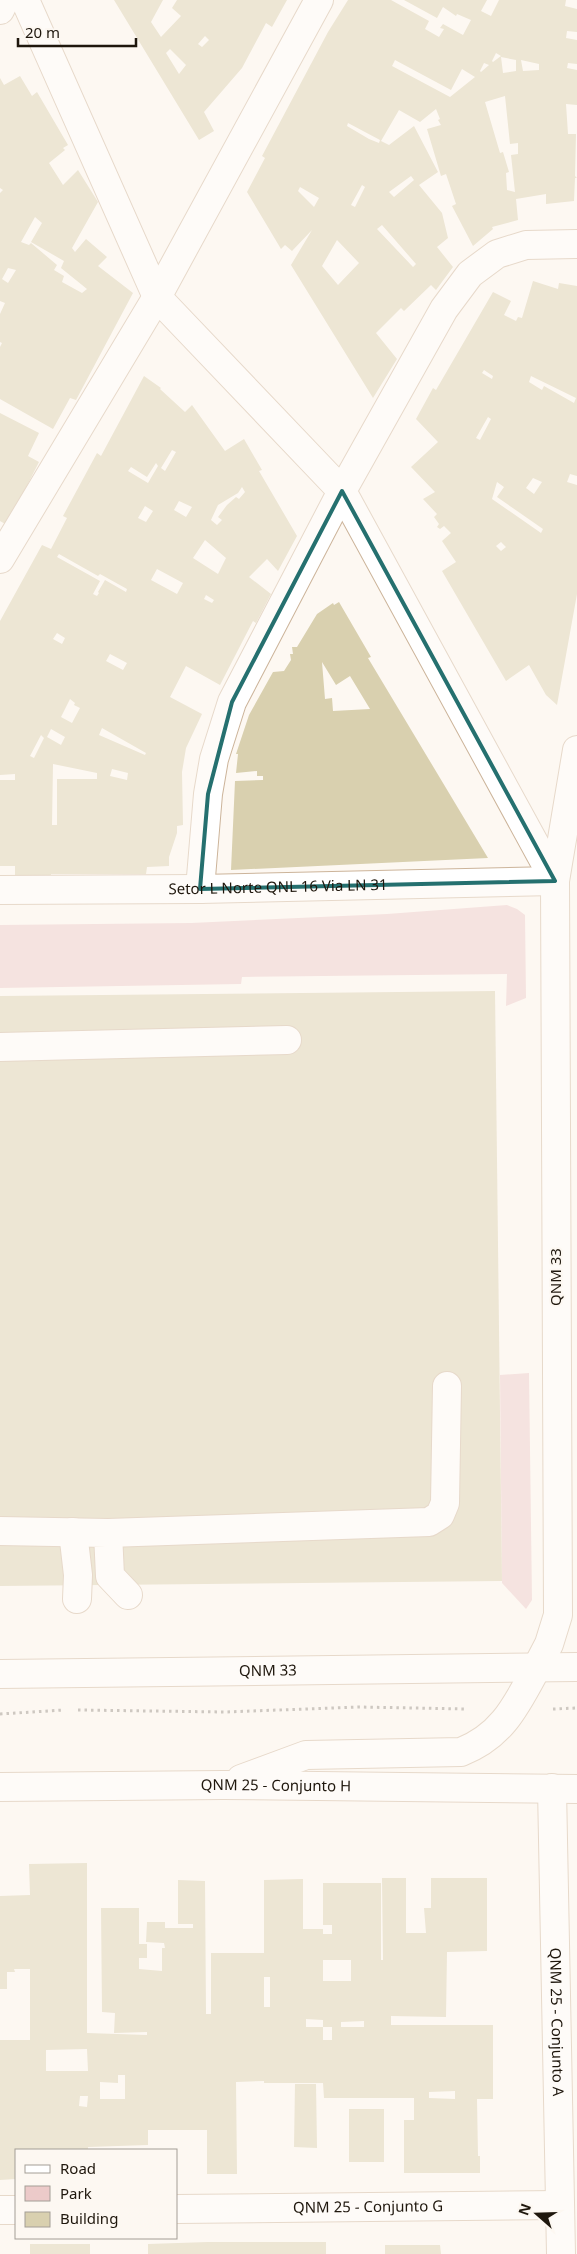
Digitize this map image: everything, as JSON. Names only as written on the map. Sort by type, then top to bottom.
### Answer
[{"type":"street","points":[[0,10],[5,0]]},
{"type":"street","points":[[25,0],[157,297],[342,491],[555,881]]},
{"type":"street","points":[[0,560],[157,297],[319,0]]},
{"type":"street","points":[[200,888],[208,794],[214,759],[232,702],[342,491],[444,309],[470,274],[497,254],[526,245],[577,244]]},
{"type":"street","name":"QNM 33","points":[[536,1669],[549,1644],[558,1615],[555,881],[577,750]]},
{"type":"street","name":"Setor L Norte QNL 16 Via LN 31","points":[[0,890],[555,881]]},
{"type":"street","points":[[0,1047],[287,1040]]},
{"type":"street","points":[[0,1531],[108,1533],[429,1522],[440,1514],[445,1503],[447,1386]]},
{"type":"street","points":[[73,1532],[78,1576],[77,1599]]},
{"type":"street","points":[[108,1533],[110,1576],[128,1595]]},
{"type":"street","name":"QNM 33","points":[[0,1674],[536,1669],[577,1667]]},
{"type":"street","points":[[223,1785],[306,1755],[461,1752],[490,1737],[513,1710],[536,1669]]},
{"type":"street","name":"QNM 25 - Conjunto H","points":[[0,1786],[223,1785],[565,1789]]},
{"type":"street","name":"QNM 25 - Conjunto A","points":[[561,2254],[565,1789]]},
{"type":"street","name":"QNM 25 - Conjunto G","points":[[178,2209],[560,2205]]},
{"type":"street","points":[[0,2210],[15,2210]]},
{"type":"path","points":[[77,1710],[225,1712],[359,1707],[513,1710],[577,1708]]},
{"type":"path","points":[[0,1714],[68,1710]]},
{"type":"highlighted area","points":[[342,491],[555,881],[200,889],[208,794],[232,702]]},
{"type":"green space","points":[[507,905],[525,915],[526,998],[506,1006],[507,974],[242,977],[241,984],[0,988],[0,925],[191,923],[387,914]]},
{"type":"green space","points":[[529,1373],[532,1600],[526,1609],[502,1583],[500,1375]]},
{"type":"building","points":[[114,0],[163,0],[151,22],[161,37],[181,16],[172,8],[177,0],[287,0],[272,27],[266,23],[242,68],[204,112],[214,131],[199,140]],"holes":[[[205,36],[209,40],[202,47],[198,44]],[[170,49],[186,65],[179,74],[166,53]]]},
{"type":"building","points":[[348,0],[391,0],[429,21],[425,29],[439,37],[444,29],[440,28],[443,24],[463,35],[471,20],[457,14],[456,16],[443,7],[437,18],[404,0],[487,0],[481,11],[491,16],[499,0],[566,0],[565,6],[577,9],[577,32],[567,31],[566,38],[577,40],[577,64],[568,63],[567,68],[577,70],[577,105],[566,104],[568,134],[576,134],[575,176],[577,178],[575,178],[574,201],[546,204],[546,194],[516,199],[518,220],[492,227],[493,229],[473,246],[452,206],[456,204],[446,174],[441,176],[427,129],[441,125],[436,109],[420,122],[399,110],[381,141],[389,145],[414,126],[438,172],[419,185],[442,213],[448,238],[437,247],[453,267],[436,290],[431,285],[404,311],[401,308],[376,333],[397,359],[373,398],[291,265],[312,230],[292,251],[285,245],[281,249],[247,192],[265,158],[262,156],[328,32]],"holes":[[[496,53],[501,56],[493,62]],[[501,57],[516,60],[516,71],[503,73]],[[395,60],[451,90],[462,69],[475,77],[450,97],[392,66]],[[521,60],[539,64],[539,70],[523,71]],[[484,63],[489,65],[481,72]],[[505,96],[510,144],[518,143],[518,154],[511,155],[515,192],[507,190],[506,173],[509,172],[503,152],[500,153],[485,102]],[[348,123],[380,140],[379,143],[347,126]],[[411,176],[414,180],[394,197],[389,192]],[[362,185],[365,187],[355,207],[351,205]],[[300,187],[319,198],[314,207],[298,191]],[[382,225],[416,264],[413,267],[377,229]],[[337,240],[359,263],[338,285],[322,266]]]},
{"type":"building","points":[[20,76],[32,96],[37,92],[68,145],[63,148],[65,150],[49,163],[63,185],[78,170],[98,202],[72,248],[75,252],[86,239],[107,257],[98,266],[133,293],[76,400],[70,398],[53,429],[0,399],[0,347],[2,343],[0,342],[0,314],[5,303],[0,301],[0,193],[3,190],[0,188],[0,78],[4,85]],"holes":[[[35,217],[42,223],[31,242],[64,261],[61,268],[87,289],[82,293],[62,282],[64,276],[54,270],[57,265],[31,243],[29,245],[21,242]],[[8,268],[16,270],[8,283],[2,279]]]},
{"type":"building","points":[[533,281],[558,289],[559,283],[577,286],[577,476],[570,474],[567,482],[577,485],[577,594],[557,705],[546,695],[529,665],[506,681],[442,571],[456,562],[442,541],[451,533],[444,526],[440,529],[437,527],[439,524],[434,517],[437,514],[423,499],[435,492],[411,467],[438,442],[416,419],[433,388],[436,390],[493,292],[511,301],[504,315],[516,321],[518,317],[522,318]],"holes":[[[484,370],[493,376],[492,379],[482,373]],[[531,376],[576,398],[574,403],[544,386],[542,390],[529,382]],[[488,417],[491,419],[480,440],[476,438]],[[533,478],[542,482],[534,494],[526,488]],[[497,482],[504,487],[497,497],[543,529],[541,533],[492,499]],[[501,542],[506,547],[501,551],[496,546]]]},
{"type":"building","points":[[144,376],[161,388],[185,412],[192,405],[225,451],[244,439],[262,470],[259,471],[297,536],[278,571],[267,559],[249,577],[271,594],[256,623],[253,621],[220,685],[186,666],[170,697],[202,714],[186,748],[182,772],[183,825],[177,826],[177,833],[169,857],[169,866],[147,867],[146,874],[51,874],[51,876],[15,877],[15,866],[0,866],[0,780],[15,780],[15,774],[0,775],[0,621],[42,545],[51,549],[67,518],[63,516],[97,453],[101,456]],"holes":[[[172,450],[176,452],[165,471],[161,468]],[[156,463],[158,466],[148,483],[128,471],[131,467],[147,477]],[[242,487],[245,492],[239,499],[236,497],[227,505],[218,517],[222,520],[217,525],[211,520],[218,505],[238,493]],[[179,501],[192,507],[186,517],[174,510]],[[145,506],[153,511],[146,522],[138,518]],[[205,540],[226,558],[218,574],[193,558]],[[59,554],[98,576],[100,574],[127,589],[126,592],[105,580],[97,596],[93,594],[100,581],[57,557]],[[157,569],[183,583],[177,594],[151,580]],[[206,595],[214,600],[212,603],[204,599]],[[57,633],[65,638],[62,644],[53,639]],[[110,654],[127,663],[123,670],[106,661]],[[70,699],[75,703],[74,705],[80,708],[72,723],[61,717]],[[102,728],[146,753],[145,755],[99,735]],[[51,729],[65,737],[61,745],[47,737]],[[41,735],[44,738],[34,758],[30,756]],[[53,764],[97,773],[97,779],[57,779],[57,825],[52,825]],[[112,769],[128,773],[127,780],[110,776]]]},
{"type":"building","points":[[0,413],[39,433],[28,456],[39,462],[7,525],[0,521]]},
{"type":"building","points":[[339,602],[371,657],[368,658],[488,858],[231,870],[235,781],[263,780],[263,776],[257,776],[257,771],[236,773],[238,754],[236,754],[249,715],[273,672],[284,671],[291,660],[290,654],[293,654],[292,647],[297,647],[317,614],[333,603],[334,605]],"holes":[[[322,662],[336,685],[350,676],[370,709],[333,711],[332,698],[325,699]]]},
{"type":"building","points":[[495,991],[502,1581],[0,1586],[0,996]]},
{"type":"building","points":[[87,1863],[87,2033],[147,2035],[147,2032],[114,2033],[115,2013],[102,2012],[101,1908],[139,1908],[139,1944],[147,1944],[147,1958],[139,1958],[139,1969],[162,1971],[162,1948],[165,1948],[164,1943],[146,1942],[147,1922],[165,1922],[165,1928],[193,1928],[193,1924],[178,1924],[178,1880],[205,1881],[206,2014],[211,2014],[211,1953],[264,1953],[264,1880],[303,1879],[303,1929],[323,1929],[323,1934],[332,1934],[332,1925],[323,1925],[323,1883],[381,1883],[381,1960],[383,1960],[382,1878],[406,1878],[406,1933],[426,1933],[424,1908],[431,1908],[431,1878],[487,1878],[487,1951],[447,1952],[446,2017],[391,2016],[391,2025],[493,2025],[493,2099],[477,2099],[480,2173],[404,2173],[404,2120],[414,2120],[414,2098],[324,2098],[323,2083],[264,2083],[264,2081],[236,2082],[237,2174],[207,2174],[207,2130],[148,2130],[148,2145],[88,2147],[88,2149],[15,2149],[15,2179],[0,2180],[0,2040],[30,2040],[30,1969],[14,1969],[15,1972],[7,1972],[7,1989],[0,1989],[0,1896],[30,1895],[29,1864]],"holes":[[[323,1960],[351,1960],[351,1981],[323,1981]],[[264,1977],[270,1977],[270,2007],[264,2007]],[[306,2019],[323,2020],[323,2027],[306,2027]],[[364,2021],[364,2027],[341,2027],[341,2022]],[[323,2027],[332,2027],[332,2040],[323,2040]],[[87,2049],[88,2071],[46,2071],[46,2050]],[[118,2075],[125,2075],[125,2099],[100,2099],[100,2082],[118,2083]],[[455,2091],[455,2099],[429,2098],[429,2092]],[[80,2096],[88,2096],[87,2107],[79,2106]]]},
{"type":"building","points":[[295,2084],[316,2084],[317,2148],[294,2147]]},
{"type":"building","points":[[349,2109],[384,2109],[384,2162],[349,2162]]},
{"type":"building","points":[[326,2242],[326,2254],[148,2254],[148,2244]]},
{"type":"building","points":[[30,2244],[90,2244],[90,2254],[30,2254]]},
{"type":"building","points":[[385,2245],[440,2245],[441,2254],[385,2254]]}]
